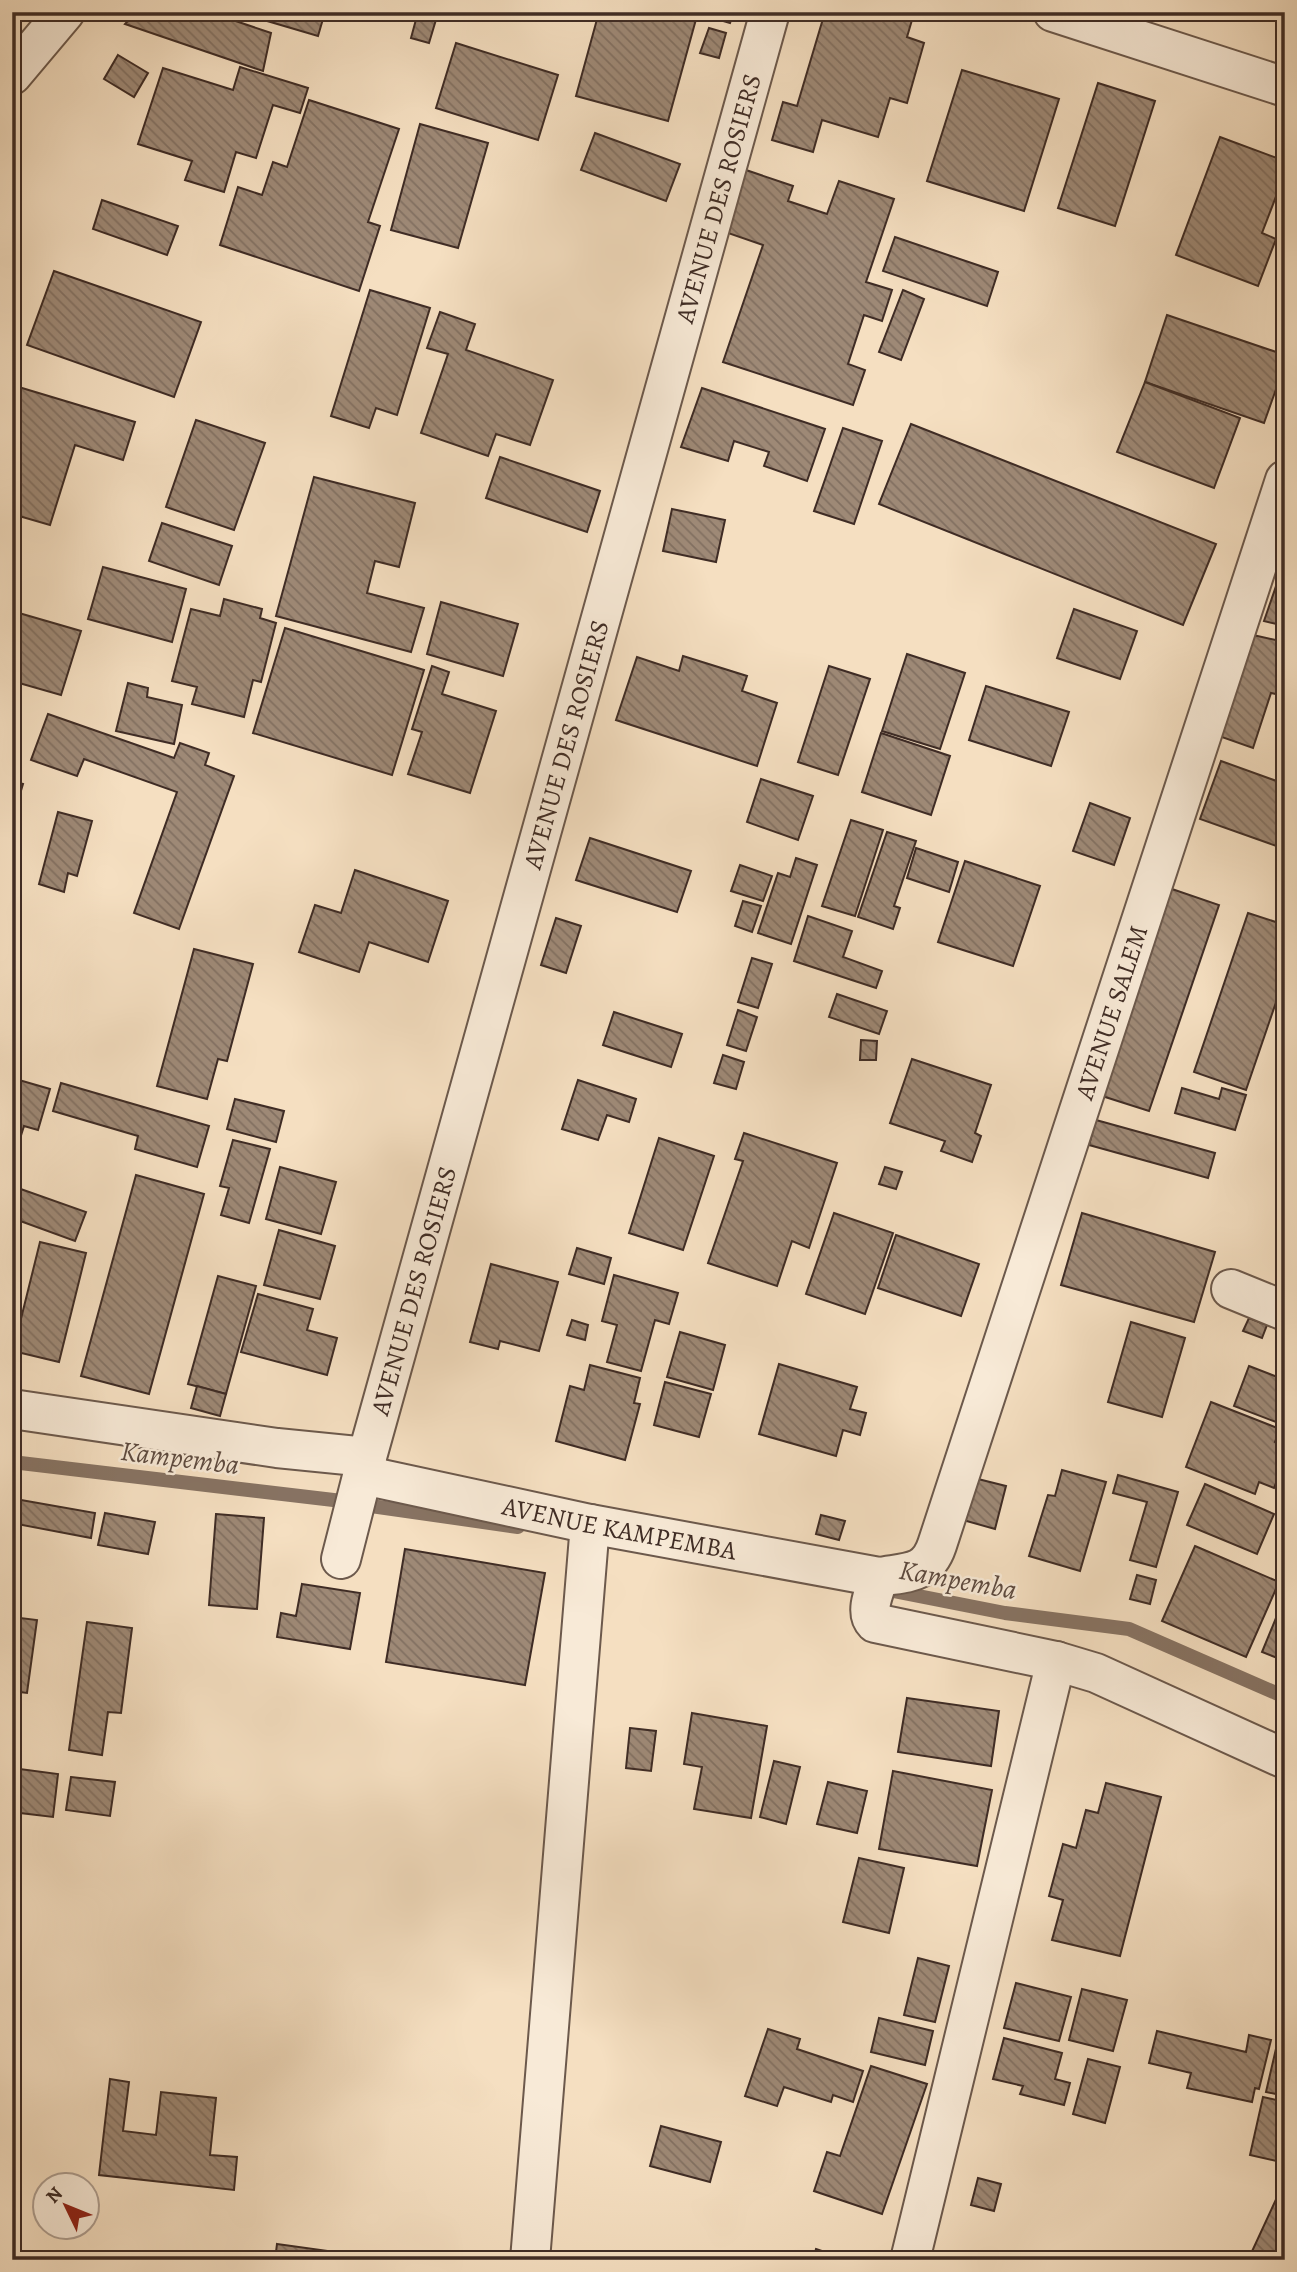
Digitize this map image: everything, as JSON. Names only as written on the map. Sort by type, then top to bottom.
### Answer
[{"type":"street","points":[[12,75],[65,12]]},
{"type":"street","name":"AVENUE DES ROSIERS","points":[[355,1505],[770,12]]},
{"type":"street","points":[[1053,12],[1285,87]]},
{"type":"street","name":"AVENUE SALEM","points":[[937,1545],[1285,480]]},
{"type":"street","points":[[1231,1289],[1285,1311]]},
{"type":"street","name":"AVENUE KAMPEMBA","points":[[12,1409],[277,1448],[355,1505],[874,1593],[928,1564],[937,1545]]},
{"type":"street","points":[[530,2260],[587,1546]]},
{"type":"street","name":"AVENUE KAMPEMBA","points":[[874,1593],[871,1620],[874,1623],[1056,1661],[1096,1673],[1285,1759]]},
{"type":"street","points":[[910,2260],[1056,1661]]},
{"type":"building","points":[[136,12],[166,12],[184,19],[187,12],[209,12],[271,33],[263,71],[125,24]]},
{"type":"building","points":[[259,12],[325,12],[318,36],[257,18]]},
{"type":"building","points":[[418,12],[438,13],[429,43],[411,38]]},
{"type":"building","points":[[599,12],[698,12],[668,121],[576,96]]},
{"type":"building","points":[[704,12],[734,12],[730,23],[703,15]]},
{"type":"building","points":[[825,12],[886,12],[912,20],[907,37],[924,43],[907,103],[890,98],[878,137],[822,120],[813,152],[772,140],[783,102],[797,106]]},
{"type":"building","points":[[709,28],[726,33],[719,58],[700,53]]},
{"type":"building","points":[[456,43],[558,75],[538,140],[436,108]]},
{"type":"building","points":[[118,55],[148,73],[134,97],[104,79]]},
{"type":"building","points":[[240,67],[308,88],[300,113],[273,105],[256,158],[236,152],[224,192],[185,180],[192,161],[138,144],[163,68],[233,90]]},
{"type":"building","points":[[962,70],[1059,99],[1024,211],[927,181]]},
{"type":"building","points":[[1098,83],[1155,101],[1115,226],[1058,208]]},
{"type":"building","points":[[309,100],[399,129],[368,222],[380,226],[359,291],[220,245],[238,187],[262,195],[273,162],[287,167]]},
{"type":"building","points":[[420,124],[488,143],[458,248],[391,230]]},
{"type":"building","points":[[595,133],[680,164],[666,201],[581,170]]},
{"type":"building","points":[[1220,137],[1285,161],[1285,173],[1262,233],[1276,239],[1258,286],[1176,255]]},
{"type":"building","points":[[746,170],[793,186],[788,201],[827,214],[839,181],[894,199],[866,282],[892,290],[882,321],[864,315],[848,364],[865,370],[853,405],[723,362],[763,245],[725,232]]},
{"type":"building","points":[[102,200],[178,226],[167,255],[93,229]]},
{"type":"building","points":[[895,237],[998,272],[987,306],[883,271]]},
{"type":"building","points":[[54,271],[201,322],[174,397],[27,345]]},
{"type":"building","points":[[370,290],[430,308],[397,415],[376,408],[369,428],[331,416]]},
{"type":"building","points":[[903,290],[924,299],[901,360],[879,352]]},
{"type":"building","points":[[440,312],[475,324],[466,350],[553,380],[530,445],[496,434],[488,456],[421,433],[448,354],[427,348]]},
{"type":"building","points":[[1167,315],[1285,355],[1285,364],[1264,423],[1145,382]]},
{"type":"building","points":[[1145,382],[1240,418],[1214,488],[1117,452]]},
{"type":"building","points":[[12,385],[135,422],[123,460],[75,445],[50,525],[12,514]]},
{"type":"building","points":[[702,388],[825,429],[807,481],[764,466],[769,452],[734,441],[728,461],[681,447]]},
{"type":"building","points":[[196,420],[265,443],[234,530],[166,507]]},
{"type":"building","points":[[911,424],[1216,544],[1183,625],[879,504]]},
{"type":"building","points":[[843,428],[882,441],[854,524],[814,511]]},
{"type":"building","points":[[500,457],[600,491],[587,532],[486,498]]},
{"type":"building","points":[[314,477],[415,503],[399,567],[375,561],[367,593],[424,608],[411,652],[276,616]]},
{"type":"building","points":[[672,509],[725,520],[716,562],[663,551]]},
{"type":"building","points":[[162,523],[232,546],[219,585],[149,561]]},
{"type":"building","points":[[1285,560],[1285,626],[1264,621]]},
{"type":"building","points":[[103,567],[186,589],[172,642],[88,619]]},
{"type":"building","points":[[224,599],[262,609],[260,618],[276,623],[261,682],[253,680],[244,717],[192,704],[197,687],[172,681],[191,609],[220,616]]},
{"type":"building","points":[[441,602],[518,624],[503,676],[427,654]]},
{"type":"building","points":[[1074,609],[1137,631],[1120,679],[1057,658]]},
{"type":"building","points":[[12,611],[81,631],[61,695],[12,681]]},
{"type":"building","points":[[285,628],[424,670],[392,775],[253,733]]},
{"type":"building","points":[[1253,635],[1285,642],[1285,696],[1271,693],[1253,748],[1216,735]]},
{"type":"building","points":[[907,654],[965,673],[940,749],[882,731]]},
{"type":"building","points":[[683,656],[747,676],[742,691],[777,703],[757,766],[616,720],[637,657],[679,671]]},
{"type":"building","points":[[432,666],[449,672],[442,694],[496,711],[470,793],[408,774],[422,732],[412,729]]},
{"type":"building","points":[[829,666],[870,679],[838,775],[798,762]]},
{"type":"building","points":[[128,683],[148,688],[147,697],[182,705],[174,744],[116,731]]},
{"type":"building","points":[[986,686],[1069,712],[1051,766],[969,740]]},
{"type":"building","points":[[48,714],[174,758],[180,743],[209,753],[205,765],[234,776],[179,929],[134,913],[177,792],[84,759],[77,776],[31,760]]},
{"type":"building","points":[[881,733],[950,756],[931,815],[862,792]]},
{"type":"building","points":[[1221,761],[1285,784],[1285,849],[1200,819]]},
{"type":"building","points":[[761,779],[813,796],[798,840],[747,822]]},
{"type":"building","points":[[12,781],[23,784],[12,821]]},
{"type":"building","points":[[1090,803],[1130,818],[1114,865],[1073,851]]},
{"type":"building","points":[[58,812],[92,821],[77,876],[68,873],[64,892],[39,884]]},
{"type":"building","points":[[851,820],[883,830],[855,916],[822,906]]},
{"type":"building","points":[[887,832],[916,841],[894,906],[900,908],[893,929],[858,917]]},
{"type":"building","points":[[590,838],[691,871],[677,912],[576,880]]},
{"type":"building","points":[[916,848],[958,862],[949,892],[907,878]]},
{"type":"building","points":[[796,858],[817,865],[791,944],[758,933],[778,873],[790,877]]},
{"type":"building","points":[[965,861],[1040,886],[1013,966],[938,942]]},
{"type":"building","points":[[740,865],[772,876],[763,901],[731,891]]},
{"type":"building","points":[[355,870],[448,901],[428,962],[369,942],[359,972],[299,952],[315,905],[341,913]]},
{"type":"building","points":[[1169,888],[1219,905],[1149,1111],[1099,1095]]},
{"type":"building","points":[[743,901],[761,906],[752,932],[735,926]]},
{"type":"building","points":[[1248,913],[1285,925],[1285,976],[1246,1090],[1194,1072]]},
{"type":"building","points":[[808,916],[852,931],[843,957],[882,971],[876,988],[794,961]]},
{"type":"building","points":[[556,918],[581,926],[566,973],[541,965]]},
{"type":"building","points":[[194,949],[253,964],[227,1061],[218,1059],[207,1099],[157,1086]]},
{"type":"building","points":[[752,958],[772,964],[758,1008],[738,1002]]},
{"type":"building","points":[[837,994],[887,1011],[879,1034],[829,1017]]},
{"type":"building","points":[[738,1010],[757,1017],[746,1051],[727,1045]]},
{"type":"building","points":[[614,1012],[682,1034],[671,1067],[603,1045]]},
{"type":"building","points":[[861,1040],[877,1041],[876,1060],[860,1060]]},
{"type":"building","points":[[723,1055],[744,1062],[736,1089],[714,1083]]},
{"type":"building","points":[[912,1059],[991,1085],[975,1133],[981,1136],[972,1162],[941,1151],[945,1141],[890,1123]]},
{"type":"building","points":[[12,1078],[50,1089],[38,1130],[24,1126],[12,1164]]},
{"type":"building","points":[[578,1080],[636,1099],[629,1122],[607,1115],[598,1140],[562,1129]]},
{"type":"building","points":[[61,1083],[209,1126],[197,1167],[135,1149],[138,1136],[53,1111]]},
{"type":"building","points":[[1182,1088],[1219,1099],[1222,1088],[1246,1095],[1235,1130],[1175,1113]]},
{"type":"building","points":[[235,1099],[284,1111],[276,1142],[227,1129]]},
{"type":"building","points":[[1096,1120],[1215,1153],[1208,1178],[1089,1145]]},
{"type":"building","points":[[744,1133],[837,1163],[809,1248],[792,1241],[777,1286],[708,1263],[743,1161],[735,1159]]},
{"type":"building","points":[[659,1138],[714,1156],[683,1250],[629,1233]]},
{"type":"building","points":[[233,1140],[270,1149],[249,1223],[221,1215],[229,1188],[220,1186]]},
{"type":"building","points":[[280,1167],[336,1182],[321,1234],[266,1219]]},
{"type":"building","points":[[885,1167],[902,1172],[896,1189],[879,1184]]},
{"type":"building","points":[[136,1175],[204,1194],[149,1394],[81,1376]]},
{"type":"building","points":[[15,1187],[86,1212],[75,1241],[12,1218],[12,1195]]},
{"type":"building","points":[[834,1213],[893,1233],[865,1314],[806,1294]]},
{"type":"building","points":[[1082,1213],[1215,1252],[1194,1322],[1061,1285]]},
{"type":"building","points":[[279,1230],[335,1246],[320,1299],[264,1285]]},
{"type":"building","points":[[896,1235],[979,1264],[961,1316],[878,1288]]},
{"type":"building","points":[[40,1242],[86,1253],[59,1362],[13,1351]]},
{"type":"building","points":[[577,1248],[611,1258],[604,1284],[569,1274]]},
{"type":"building","points":[[491,1264],[558,1282],[539,1351],[500,1341],[498,1349],[470,1342]]},
{"type":"building","points":[[614,1275],[678,1293],[669,1324],[655,1320],[641,1371],[607,1362],[617,1325],[602,1321]]},
{"type":"building","points":[[218,1276],[256,1286],[226,1394],[188,1384]]},
{"type":"building","points":[[258,1294],[313,1309],[307,1330],[337,1338],[327,1375],[241,1352]]},
{"type":"building","points":[[1249,1318],[1267,1325],[1262,1338],[1243,1331]]},
{"type":"building","points":[[572,1320],[588,1325],[585,1340],[567,1335]]},
{"type":"building","points":[[1131,1322],[1185,1338],[1162,1417],[1108,1402]]},
{"type":"building","points":[[680,1332],[725,1345],[713,1390],[667,1377]]},
{"type":"building","points":[[779,1364],[857,1387],[850,1409],[866,1413],[860,1435],[843,1430],[836,1456],[759,1434]]},
{"type":"building","points":[[590,1365],[640,1378],[634,1403],[640,1404],[625,1460],[556,1441],[570,1386],[584,1390]]},
{"type":"building","points":[[1249,1366],[1285,1380],[1285,1401],[1276,1422],[1234,1406]]},
{"type":"building","points":[[665,1382],[711,1394],[699,1437],[654,1425]]},
{"type":"building","points":[[197,1386],[226,1394],[220,1416],[191,1408]]},
{"type":"building","points":[[1211,1402],[1280,1429],[1275,1442],[1285,1446],[1285,1462],[1274,1488],[1259,1482],[1255,1494],[1186,1467]]},
{"type":"building","points":[[1062,1470],[1106,1482],[1080,1571],[1029,1556],[1048,1495],[1055,1496]]},
{"type":"building","points":[[1118,1475],[1178,1492],[1156,1567],[1130,1560],[1147,1502],[1113,1493]]},
{"type":"building","points":[[966,1476],[1006,1486],[995,1529],[956,1518]]},
{"type":"building","points":[[1205,1484],[1274,1514],[1257,1554],[1187,1525]]},
{"type":"building","points":[[21,1500],[95,1513],[91,1538],[17,1524]]},
{"type":"building","points":[[105,1513],[155,1522],[148,1554],[98,1545]]},
{"type":"building","points":[[216,1514],[264,1518],[257,1609],[209,1605]]},
{"type":"building","points":[[821,1515],[845,1521],[839,1540],[816,1534]]},
{"type":"building","points":[[1195,1546],[1279,1582],[1246,1657],[1162,1621]]},
{"type":"building","points":[[405,1549],[545,1573],[525,1685],[386,1662]]},
{"type":"building","points":[[1137,1575],[1156,1580],[1150,1604],[1130,1599]]},
{"type":"building","points":[[302,1584],[360,1593],[350,1649],[277,1637],[281,1613],[296,1616]]},
{"type":"building","points":[[1285,1596],[1285,1661],[1262,1652]]},
{"type":"building","points":[[12,1617],[37,1620],[27,1693],[12,1691]]},
{"type":"building","points":[[87,1622],[132,1628],[121,1713],[108,1712],[102,1755],[69,1750]]},
{"type":"building","points":[[907,1698],[999,1711],[991,1766],[898,1752]]},
{"type":"building","points":[[692,1713],[767,1726],[751,1818],[694,1809],[702,1767],[684,1764]]},
{"type":"building","points":[[630,1728],[656,1731],[651,1771],[626,1768]]},
{"type":"building","points":[[774,1761],[800,1767],[786,1824],[760,1817]]},
{"type":"building","points":[[12,1768],[58,1774],[53,1817],[12,1812]]},
{"type":"building","points":[[893,1771],[992,1790],[977,1866],[879,1849]]},
{"type":"building","points":[[71,1777],[115,1782],[110,1816],[66,1810]]},
{"type":"building","points":[[828,1782],[867,1791],[857,1833],[817,1824]]},
{"type":"building","points":[[1106,1783],[1161,1797],[1120,1956],[1052,1940],[1063,1900],[1049,1896],[1063,1844],[1076,1848],[1086,1810],[1098,1813]]},
{"type":"building","points":[[859,1858],[904,1868],[889,1933],[843,1922]]},
{"type":"building","points":[[918,1958],[949,1966],[935,2022],[904,2015]]},
{"type":"building","points":[[1016,1983],[1071,1997],[1059,2041],[1004,2028]]},
{"type":"building","points":[[1082,1989],[1127,2000],[1113,2051],[1069,2040]]},
{"type":"building","points":[[879,2018],[933,2031],[925,2065],[871,2052]]},
{"type":"building","points":[[1281,2027],[1285,2028],[1285,2096],[1266,2092]]},
{"type":"building","points":[[768,2029],[800,2039],[797,2049],[863,2071],[853,2102],[833,2095],[831,2102],[784,2087],[777,2106],[745,2096]]},
{"type":"building","points":[[1157,2031],[1246,2052],[1249,2035],[1271,2040],[1259,2089],[1255,2088],[1252,2102],[1187,2088],[1191,2073],[1149,2063]]},
{"type":"building","points":[[1004,2038],[1062,2053],[1055,2079],[1070,2083],[1064,2105],[1020,2094],[1023,2086],[993,2079]]},
{"type":"building","points":[[1088,2059],[1120,2067],[1105,2123],[1073,2114]]},
{"type":"building","points":[[871,2066],[927,2084],[882,2214],[814,2191],[827,2152],[840,2156]]},
{"type":"building","points":[[110,2079],[129,2082],[123,2131],[156,2135],[161,2092],[216,2098],[210,2155],[237,2157],[234,2190],[102,2175],[102,2170],[100,2170]]},
{"type":"building","points":[[1263,2097],[1285,2102],[1285,2163],[1250,2155]]},
{"type":"building","points":[[661,2126],[721,2142],[710,2182],[650,2166]]},
{"type":"building","points":[[978,2178],[1001,2184],[994,2211],[971,2205]]},
{"type":"building","points":[[1285,2180],[1285,2260],[1248,2260]]},
{"type":"building","points":[[277,2244],[350,2254],[349,2260],[275,2260]]},
{"type":"building","points":[[816,2249],[848,2260],[813,2260]]},
{"type":"waterway","name":"Kampemba","points":[[12,1462],[342,1501]]},
{"type":"waterway","name":"Kampemba","points":[[371,1506],[518,1527]]},
{"type":"waterway","name":"Kampemba","points":[[883,1589],[1005,1613],[1129,1629],[1285,1697]]}]
